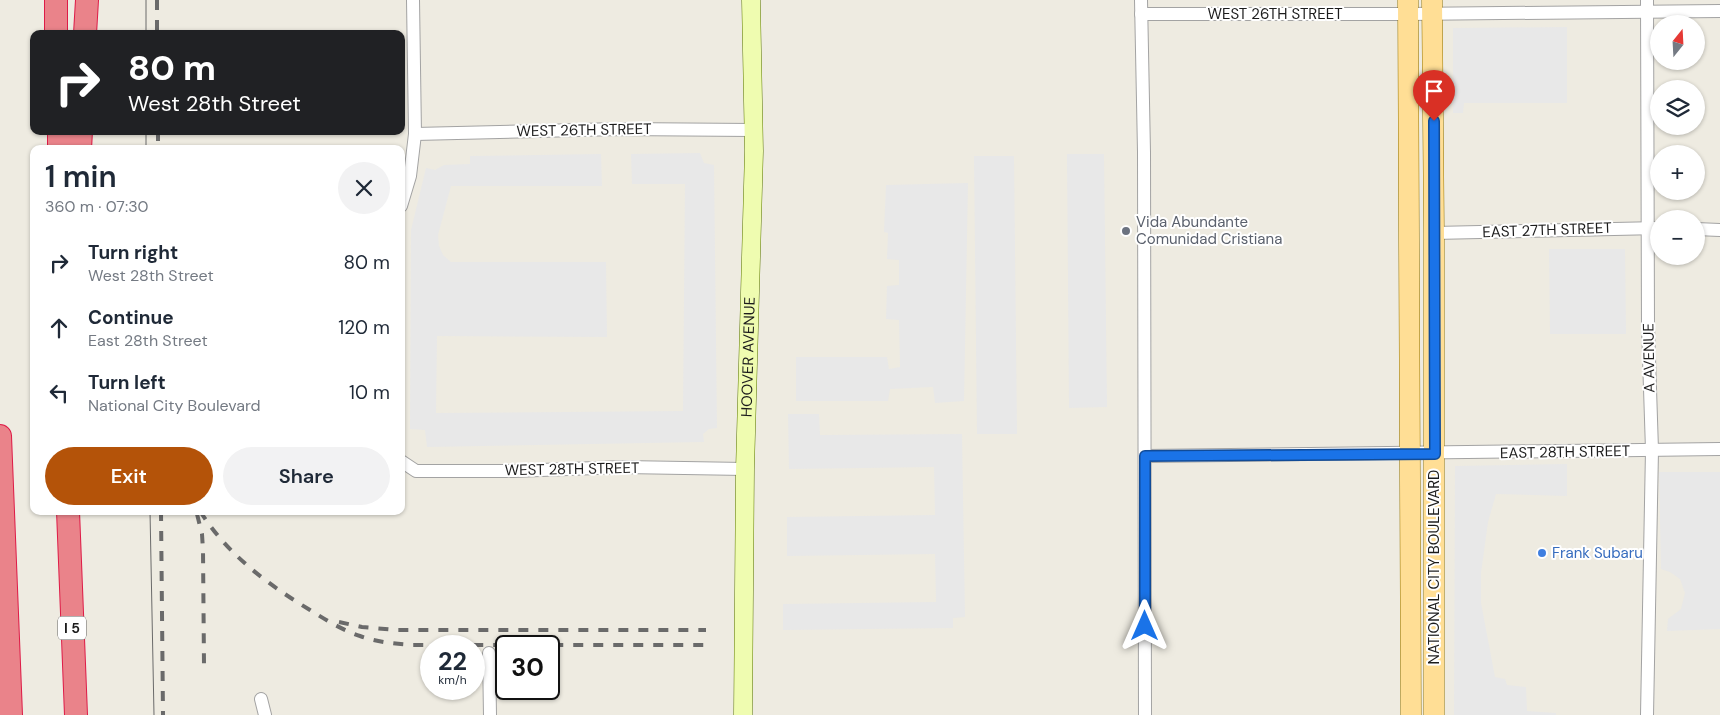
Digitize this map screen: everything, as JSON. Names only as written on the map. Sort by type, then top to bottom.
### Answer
[{"type":"highway","points":[[56,0],[56,30]]},
{"type":"highway","points":[[85,30],[88,0]]},
{"type":"highway","points":[[0,436],[11,715]]},
{"type":"highway","name":"I 5","points":[[69,515],[68,540],[76,715]]},
{"type":"main road","name":"NATIONAL CITY BOULEVARD","points":[[1408,7],[1411,715]]},
{"type":"main road","name":"NATIONAL CITY BOULEVARD","points":[[1432,7],[1435,454],[1434,715]]},
{"type":"street","points":[[405,193],[410,176],[415,134],[413,0]]},
{"type":"street","name":"HOOVER AVENUE","points":[[743,715],[745,469],[754,130],[752,0]]},
{"type":"street","points":[[1141,0],[1144,162],[1145,715]]},
{"type":"street","name":"WEST 26TH STREET","points":[[1141,14],[1408,7],[1647,6],[1720,11]]},
{"type":"street","name":"A AVENUE","points":[[1647,6],[1653,210]]},
{"type":"street","name":"WEST 26TH STREET","points":[[415,134],[618,129],[754,130]]},
{"type":"street","name":"EAST 27TH STREET","points":[[1434,233],[1650,228]]},
{"type":"street","points":[[1705,229],[1720,230]]},
{"type":"street","name":"A AVENUE","points":[[1647,715],[1652,450],[1648,327],[1652,265]]},
{"type":"street","name":"EAST 28TH STREET","points":[[1410,454],[1720,450]]},
{"type":"street","points":[[1145,456],[1410,454]]},
{"type":"street","name":"WEST 28TH STREET","points":[[405,464],[416,471],[513,471],[624,467],[745,469]]},
{"type":"street","points":[[489,653],[490,715]]},
{"type":"street","points":[[261,699],[265,715]]},
{"type":"shaded area","points":[[1567,27],[1567,103],[1464,103],[1463,113],[1453,113],[1453,28]]},
{"type":"shaded area","points":[[700,153],[704,163],[714,165],[717,428],[709,429],[703,434],[704,442],[427,447],[425,430],[410,429],[411,230],[426,168],[435,170],[444,165],[470,164],[470,156],[601,154],[602,186],[451,186],[438,235],[439,246],[443,255],[451,262],[606,262],[607,337],[437,336],[436,413],[683,411],[685,184],[632,184],[631,154]]},
{"type":"shaded area","points":[[1067,154],[1104,154],[1107,407],[1069,408]]},
{"type":"shaded area","points":[[974,156],[1014,156],[1017,434],[977,434]]},
{"type":"shaded area","points":[[968,183],[964,401],[935,403],[933,387],[890,389],[888,401],[796,401],[796,357],[887,357],[889,369],[900,367],[899,320],[886,319],[887,286],[899,285],[899,260],[887,259],[888,233],[884,232],[886,185]]},
{"type":"shaded area","points":[[1549,249],[1625,249],[1626,334],[1550,334]]},
{"type":"shaded area","points":[[788,414],[819,414],[820,435],[962,434],[965,617],[953,618],[953,628],[783,630],[783,604],[936,602],[935,554],[787,556],[787,517],[935,515],[934,467],[789,469]]},
{"type":"shaded area","points":[[1567,464],[1567,496],[1496,494],[1488,522],[1481,573],[1481,603],[1495,677],[1505,679],[1507,685],[1526,687],[1527,711],[1556,713],[1556,715],[1454,715],[1455,466]]},
{"type":"shaded area","points":[[1659,472],[1720,472],[1720,629],[1667,631],[1668,619],[1681,609],[1685,593],[1680,579],[1670,572],[1661,569]]},
{"type":"tram line","points":[[146,0],[146,30]]},
{"type":"tram line","points":[[146,135],[146,145]]},
{"type":"tram line","points":[[150,515],[154,715]]},
{"type":"railway","points":[[157,0],[157,30]]},
{"type":"railway","points":[[158,135],[158,145]]},
{"type":"railway","points":[[161,515],[163,715]]},
{"type":"railway","points":[[197,515],[202,534],[203,550],[204,665]]},
{"type":"railway","points":[[203,515],[235,554],[263,579],[328,621],[366,638],[413,645],[704,645]]},
{"type":"railway","points":[[339,622],[362,627],[397,630],[706,630]]},
{"type":"place","name":"Vida Abundante Comunidad Cristiana","points":[[1126,231]]},
{"type":"place","name":"Frank Subaru","points":[[1542,553]]},
{"type":"route","points":[[1145,626],[1145,456],[1435,454],[1434,121]]}]
